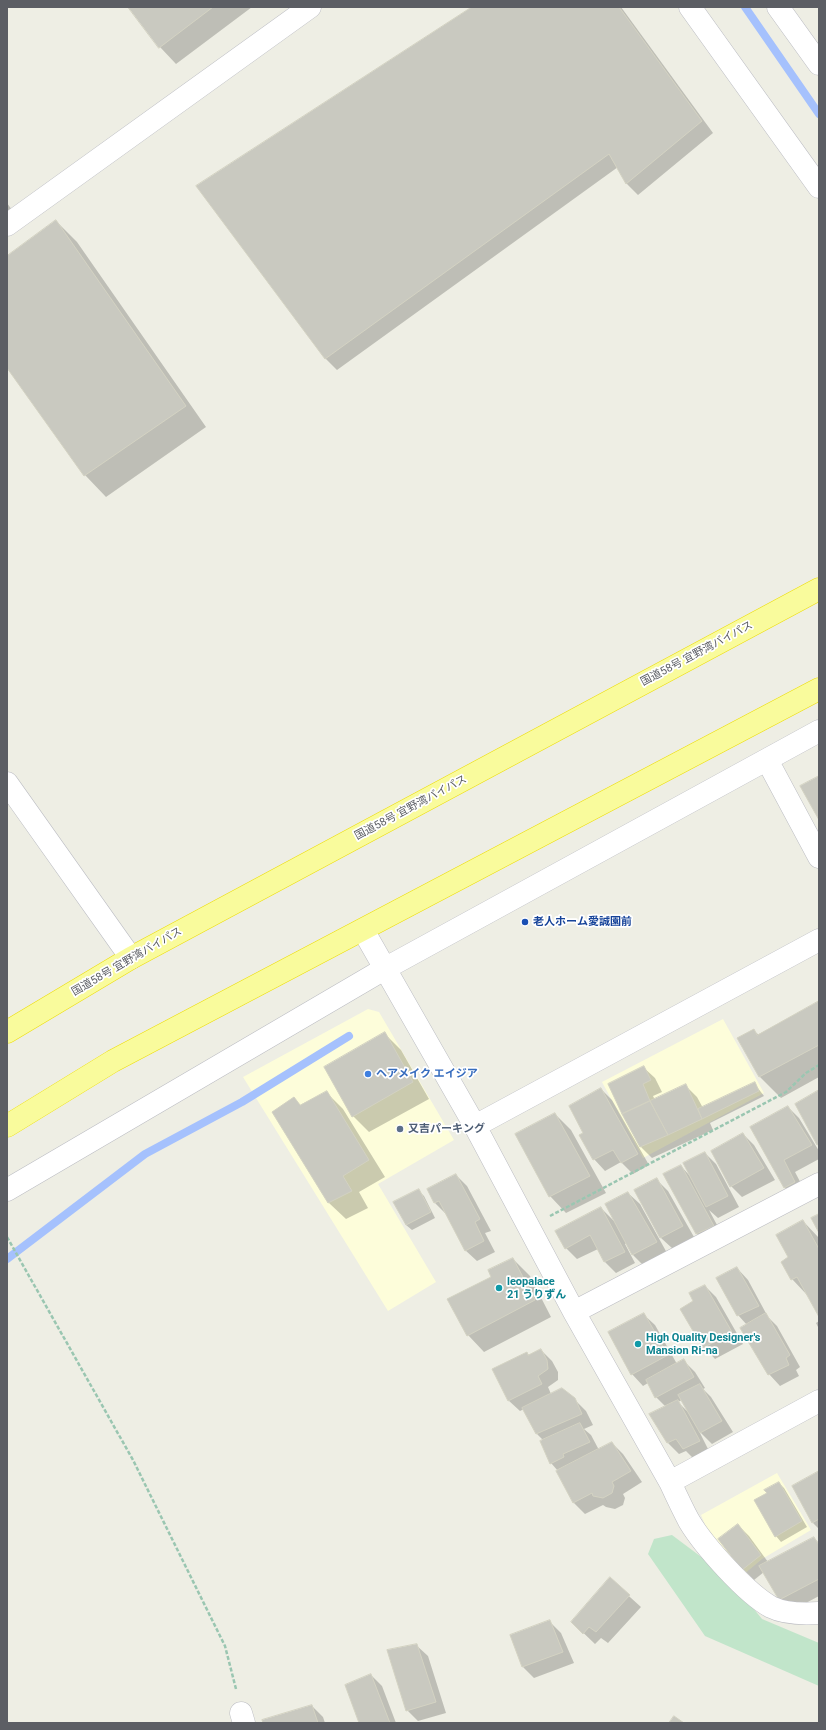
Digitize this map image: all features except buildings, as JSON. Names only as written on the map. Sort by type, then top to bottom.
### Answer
[{"type":"highway","name":"国道58号 宜野湾バイパス","points":[[7,1032],[131,958],[819,589]]},
{"type":"highway","points":[[7,1121],[113,1061],[819,689]]},
{"type":"highway","points":[[7,1126],[113,1061]]},
{"type":"street","points":[[7,225],[310,7]]},
{"type":"street","points":[[690,7],[819,187]]},
{"type":"street","points":[[778,7],[819,64]]},
{"type":"street","points":[[7,1190],[386,968],[819,731]]},
{"type":"street","points":[[767,760],[819,857]]},
{"type":"street","points":[[7,783],[131,958]]},
{"type":"street","points":[[363,930],[475,1126],[574,1312],[670,1482],[690,1522],[709,1548],[743,1585],[772,1607],[802,1614],[819,1613]]},
{"type":"street","points":[[475,1126],[819,940]]},
{"type":"street","points":[[574,1312],[819,1184]]},
{"type":"street","points":[[670,1482],[819,1401]]},
{"type":"path","points":[[548,1217],[786,1092],[806,1073],[819,1065]]},
{"type":"path","points":[[7,1237],[25,1266],[133,1460],[225,1646],[243,1718]]},
{"type":"shaded area","points":[[368,1009],[379,1012],[454,1140],[378,1184],[436,1282],[388,1311],[243,1077]]},
{"type":"shaded area","points":[[723,1019],[764,1093],[643,1158],[602,1082]]},
{"type":"shaded area","points":[[777,1473],[811,1530],[762,1559],[743,1575],[711,1539],[701,1515]]},
{"type":"shaded area","points":[[672,1535],[728,1577],[762,1619],[819,1643],[819,1686],[705,1636],[648,1554],[654,1539]]},
{"type":"waterway","points":[[745,7],[819,114]]},
{"type":"waterway","points":[[7,1259],[145,1154],[242,1102],[349,1036]]},
{"type":"place","name":"老人ホーム愛誠園前","points":[[525,922]]},
{"type":"place","name":"ヘアメイク エイジア","points":[[368,1074]]},
{"type":"place","name":"又吉パーキング","points":[[400,1129]]},
{"type":"place","name":"leopalace 21 うりずん","points":[[499,1288]]},
{"type":"place","name":"High Quality Designer's Mansion Ri-na","points":[[638,1344]]}]
